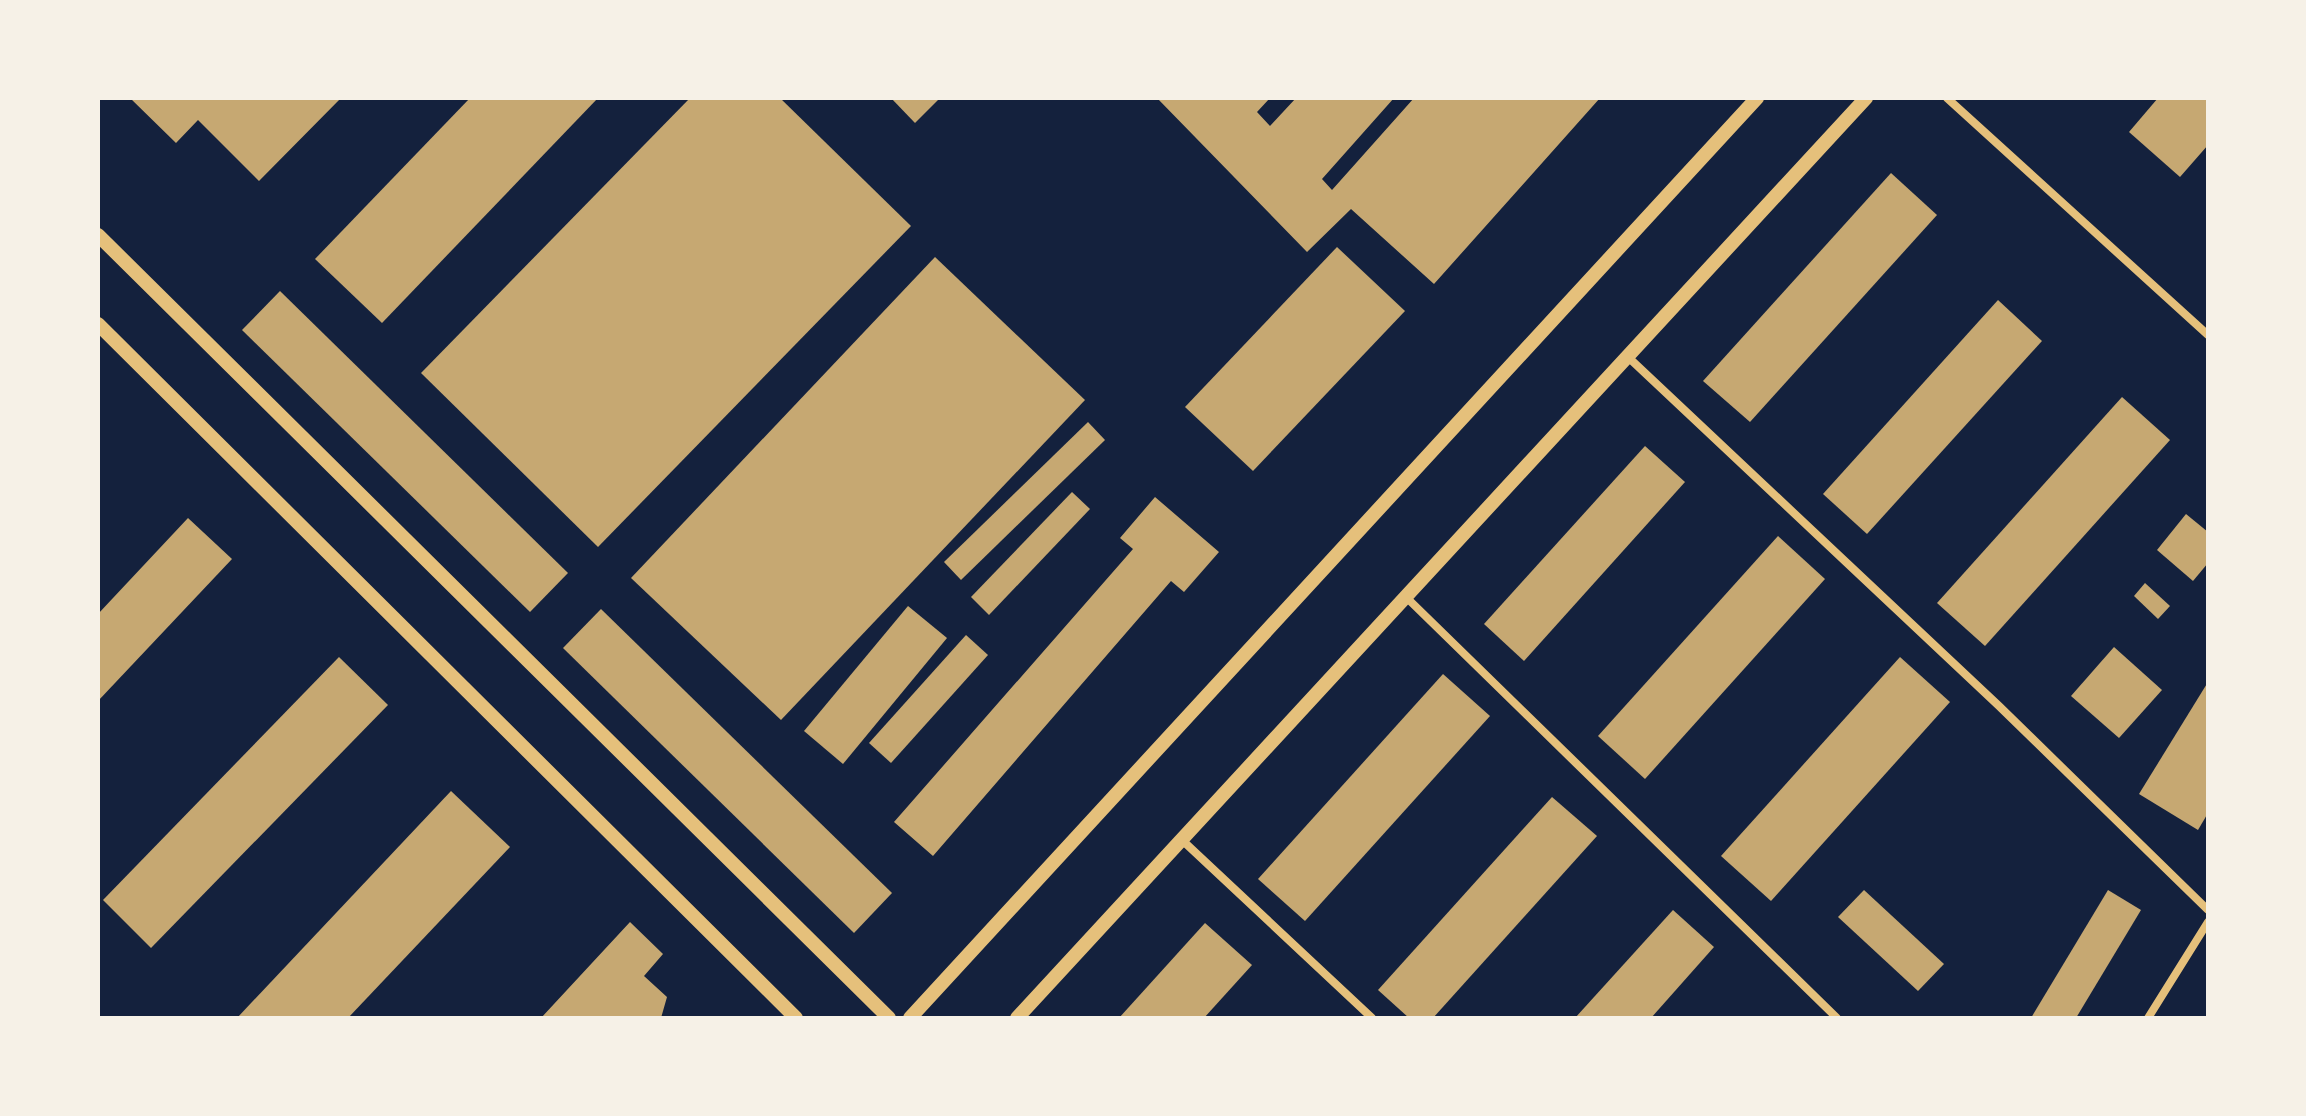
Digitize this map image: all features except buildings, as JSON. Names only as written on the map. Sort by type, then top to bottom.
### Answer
[{"type":"street","points":[[910,1018],[1757,98]]},
{"type":"street","points":[[1017,1018],[1866,98]]},
{"type":"street","points":[[1947,98],[2208,335]]},
{"type":"street","points":[[98,235],[889,1018]]},
{"type":"street","points":[[98,324],[796,1018]]},
{"type":"street","points":[[1628,357],[1999,706],[2208,910]]},
{"type":"street","points":[[1407,598],[1837,1018]]},
{"type":"street","points":[[1182,840],[1372,1018]]},
{"type":"street","points":[[2148,1018],[2208,922]]}]
